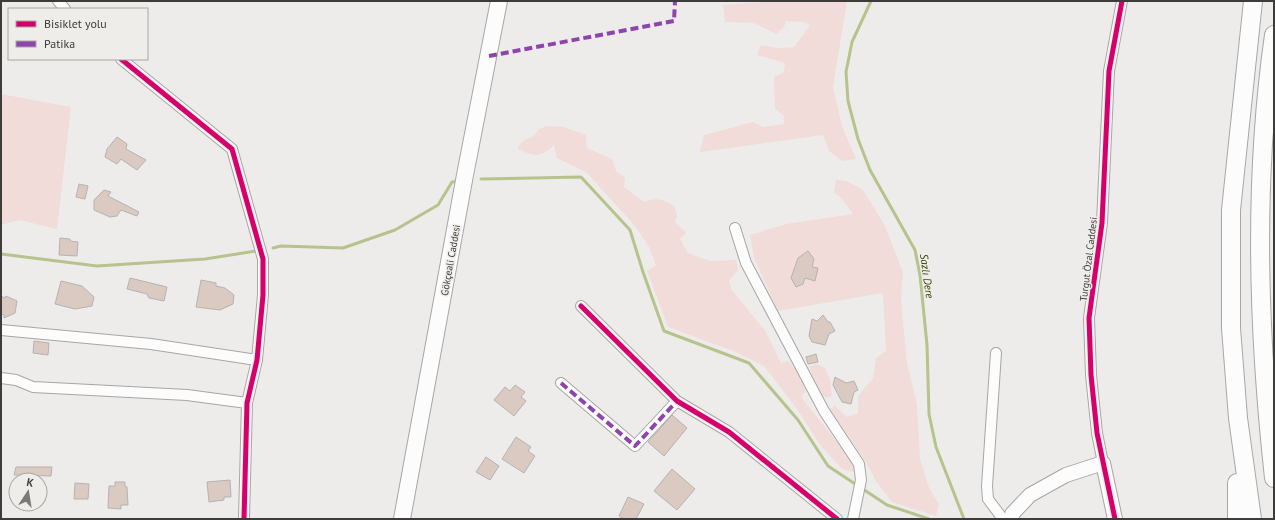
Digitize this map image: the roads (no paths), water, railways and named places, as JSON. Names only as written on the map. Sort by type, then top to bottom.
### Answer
[{"type":"highway","points":[[1252,519],[1238,418],[1231,328],[1231,210],[1253,1]]},
{"type":"highway","points":[[1274,35],[1270,63],[1260,188],[1260,290],[1274,478]]},
{"type":"highway","points":[[1237,519],[1238,418]]},
{"type":"main road","name":"Gökçeali Caddesi","points":[[402,519],[465,175],[499,1]]},
{"type":"street","name":"Turgut Özal Caddesi","points":[[1115,519],[1097,433],[1089,318],[1102,223],[1109,71],[1122,1]]},
{"type":"street","points":[[122,60],[232,149],[263,259],[263,295],[257,360],[247,403],[244,519]]},
{"type":"street","points":[[735,228],[746,263],[824,412],[859,464],[860,480],[853,519]]},
{"type":"street","points":[[581,306],[677,401],[729,432],[837,519]]},
{"type":"street","points":[[1,330],[151,344],[257,360]]},
{"type":"street","points":[[996,353],[986,486],[988,499],[1003,519]]},
{"type":"street","points":[[1,378],[16,380],[34,388],[187,395],[247,403]]},
{"type":"street","points":[[561,383],[636,446],[677,401]]},
{"type":"street","points":[[1012,519],[1012,514],[1030,494],[1066,475],[1103,463]]},
{"type":"waterway","name":"Sazlı Dere","points":[[871,1],[852,42],[846,72],[848,101],[858,139],[870,170],[915,250],[920,275],[927,345],[929,414],[936,447],[964,519]]},
{"type":"waterway","points":[[481,179],[581,177],[630,230],[664,331],[749,363],[798,420],[828,466],[887,505],[929,519]]},
{"type":"waterway","points":[[273,248],[281,246],[343,248],[395,230],[438,205],[452,182],[459,181]]},
{"type":"waterway","points":[[1,254],[97,266],[205,259],[256,251]]}]
